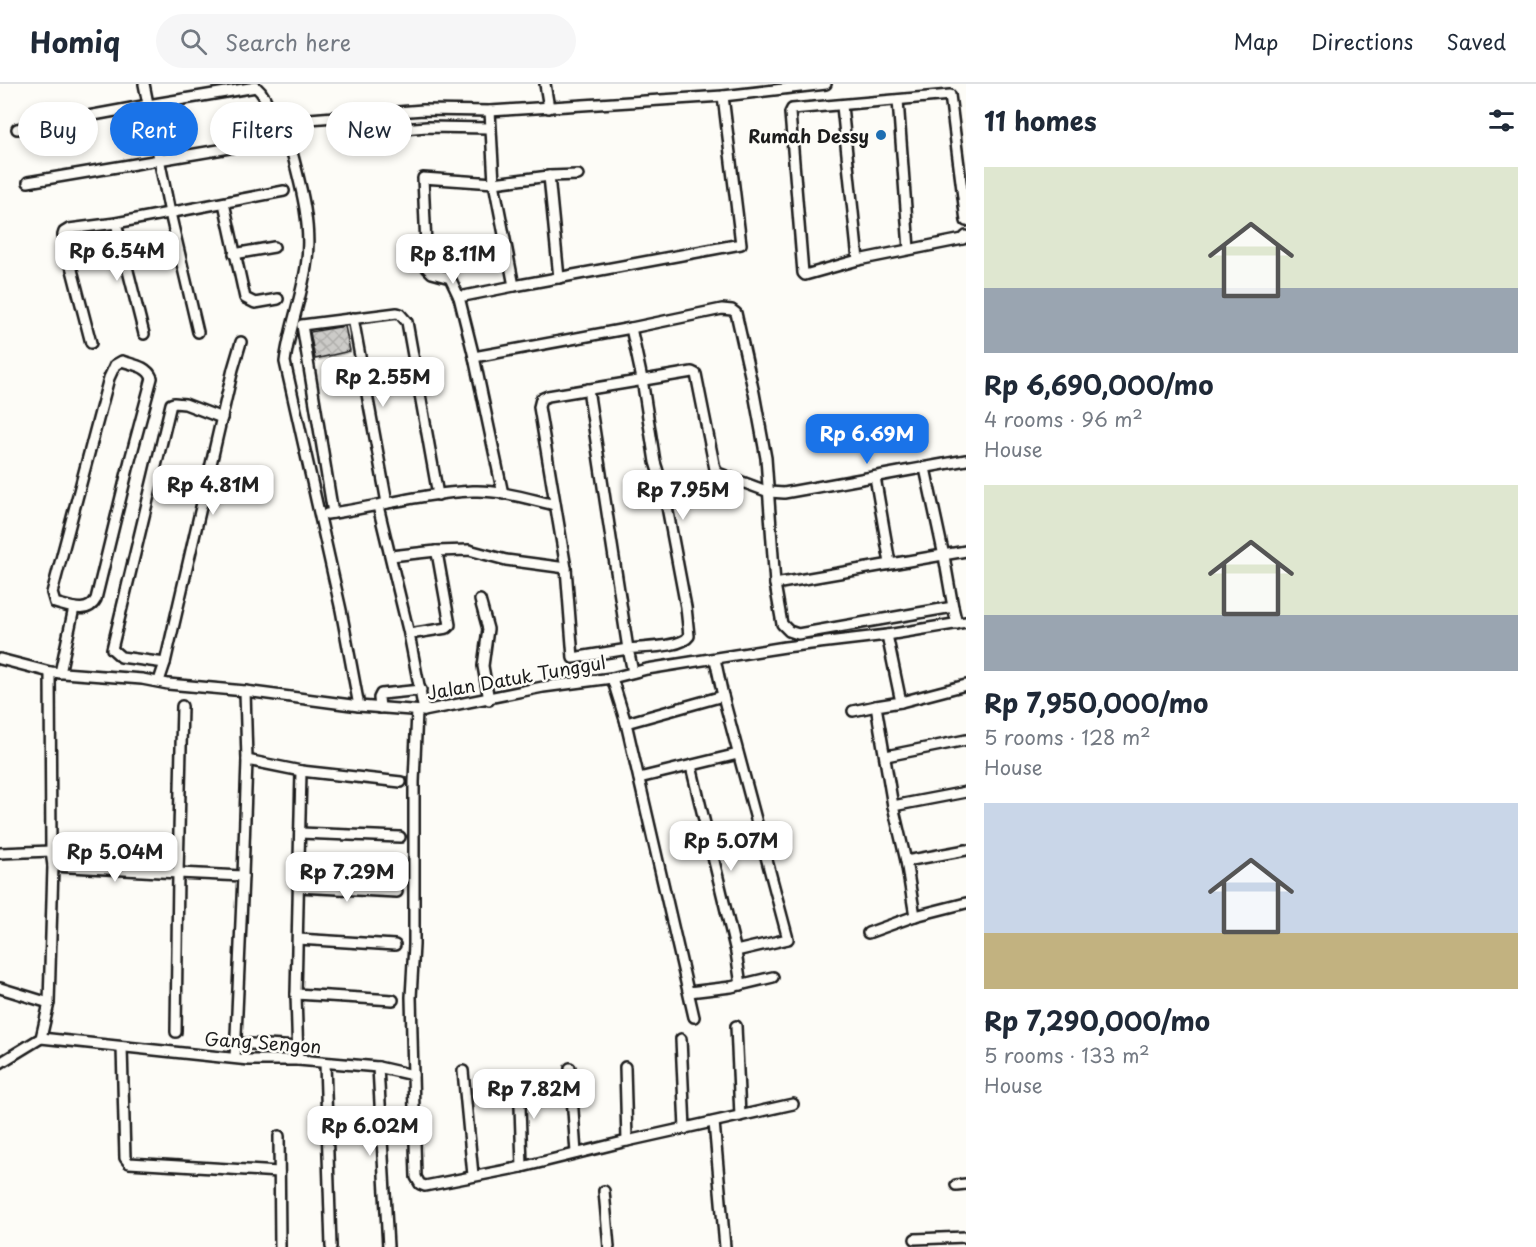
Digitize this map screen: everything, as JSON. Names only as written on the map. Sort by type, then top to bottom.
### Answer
[{"type":"street","points":[[144,84],[147,102]]},
{"type":"street","points":[[545,84],[549,108]]},
{"type":"street","points":[[314,119],[423,110],[490,111],[549,108],[723,96],[826,84]]},
{"type":"street","points":[[948,84],[962,148],[966,221]]},
{"type":"street","points":[[166,102],[256,87],[265,102]]},
{"type":"street","points":[[950,95],[792,109],[790,113],[803,273],[809,275],[858,260],[963,239],[966,236]]},
{"type":"street","points":[[459,297],[741,244],[723,96]]},
{"type":"street","points":[[898,100],[909,249]]},
{"type":"street","points":[[842,106],[858,260]]},
{"type":"street","points":[[490,111],[494,183],[514,286]]},
{"type":"street","points":[[17,129],[110,112]]},
{"type":"street","points":[[412,128],[490,128]]},
{"type":"street","points":[[28,182],[210,151]]},
{"type":"street","points":[[158,156],[198,332]]},
{"type":"street","points":[[292,156],[307,220],[308,242],[306,267],[288,336],[285,362],[341,610],[359,706]]},
{"type":"street","points":[[503,494],[459,297],[450,278],[432,273],[427,268],[423,178],[494,183],[578,175]]},
{"type":"street","points":[[549,176],[559,278]]},
{"type":"street","points":[[91,343],[64,232],[69,229],[170,213],[284,191]]},
{"type":"street","points":[[224,203],[245,298],[255,303],[278,299]]},
{"type":"street","points":[[116,222],[144,334]]},
{"type":"street","points":[[234,254],[274,247]]},
{"type":"street","points":[[474,357],[722,309],[732,310],[736,314],[766,458],[775,584],[782,624],[789,631],[798,634],[953,607]]},
{"type":"street","points":[[333,513],[302,325],[398,313],[405,318],[438,495]]},
{"type":"street","points":[[353,318],[391,556],[421,690],[414,782],[414,945],[411,997],[416,1177],[420,1184],[425,1186],[522,1167],[793,1104]]},
{"type":"street","points":[[630,328],[642,379],[655,462],[664,491],[686,607],[689,636],[677,644],[573,658],[566,568],[539,407],[542,399],[642,379],[692,372],[696,374],[715,470],[769,492],[784,493],[966,460]]},
{"type":"street","points":[[159,681],[241,342]]},
{"type":"street","points":[[122,361],[145,368],[152,378],[96,599],[89,607],[74,608],[55,603],[52,594],[109,378],[117,362],[122,361]]},
{"type":"street","points":[[588,389],[633,672]]},
{"type":"street","points":[[165,663],[117,655],[112,649],[171,404],[185,404],[222,418]]},
{"type":"street","points":[[925,468],[953,607],[961,623]]},
{"type":"street","points":[[875,477],[890,563]]},
{"type":"street","points":[[319,515],[475,491],[503,494],[555,505]]},
{"type":"street","points":[[391,556],[469,550],[506,560],[566,568]]},
{"type":"street","points":[[409,634],[447,628],[450,625],[436,551]]},
{"type":"street","points":[[775,584],[966,551]]},
{"type":"street","points":[[480,600],[488,629],[483,666],[489,700]]},
{"type":"street","points":[[60,673],[74,608]]},
{"type":"street","name":"Jalan Datuk Tunggul","points":[[0,659],[50,672],[159,681],[168,684],[245,691],[359,706],[421,711],[489,700],[543,687],[612,678],[633,672],[715,658],[961,623]]},
{"type":"street","points":[[886,635],[901,702]]},
{"type":"street","points":[[715,658],[738,754],[788,939],[736,951]]},
{"type":"street","points":[[0,1063],[41,1038],[49,1003],[53,866],[50,672]]},
{"type":"street","points":[[612,678],[626,723],[694,1017]]},
{"type":"street","points":[[853,711],[901,702],[966,685]]},
{"type":"street","points":[[380,708],[381,694],[421,690]]},
{"type":"street","points":[[235,1058],[247,760],[245,691]]},
{"type":"street","points":[[626,723],[723,696]]},
{"type":"street","points":[[176,1032],[182,706]]},
{"type":"street","points":[[876,706],[915,916]]},
{"type":"street","points":[[886,756],[966,740]]},
{"type":"street","points":[[639,778],[738,754]]},
{"type":"street","points":[[247,760],[301,771],[401,782]]},
{"type":"street","points":[[691,766],[736,951],[741,985]]},
{"type":"street","points":[[298,1060],[296,994],[301,771]]},
{"type":"street","points":[[893,806],[966,792]]},
{"type":"street","points":[[300,833],[400,837]]},
{"type":"street","points":[[906,861],[966,850]]},
{"type":"street","points":[[0,853],[51,851]]},
{"type":"street","points":[[53,866],[243,876]]},
{"type":"street","points":[[298,887],[397,892]]},
{"type":"street","points":[[868,933],[915,916],[966,903]]},
{"type":"street","points":[[298,939],[395,945]]},
{"type":"street","points":[[689,993],[741,985],[773,977]]},
{"type":"street","points":[[0,988],[49,1003]]},
{"type":"street","points":[[296,994],[393,1000]]},
{"type":"street","points":[[736,1026],[740,1116]]},
{"type":"street","name":"Gang Sengon","points":[[41,1038],[235,1058],[378,1066],[413,1075]]},
{"type":"street","points":[[681,1040],[685,1129]]},
{"type":"street","points":[[235,1043],[298,1047]]},
{"type":"street","points":[[122,1047],[125,1158],[129,1163],[279,1172]]},
{"type":"street","points":[[324,1063],[331,1247]]},
{"type":"street","points":[[378,1066],[388,1247]]},
{"type":"street","points":[[625,1067],[627,1141]]},
{"type":"street","points":[[570,1068],[576,1153]]},
{"type":"street","points":[[463,1071],[473,1175]]},
{"type":"street","points":[[519,1075],[522,1167]]},
{"type":"street","points":[[714,1122],[725,1247]]},
{"type":"street","points":[[279,1136],[280,1247]]},
{"type":"street","points":[[604,1191],[609,1247]]},
{"type":"street","points":[[915,1239],[966,1237]]},
{"type":"building","points":[[345,326],[350,351],[315,359],[310,332]]},
{"type":"place","name":"Rumah Dessy","points":[[881,135]]}]
